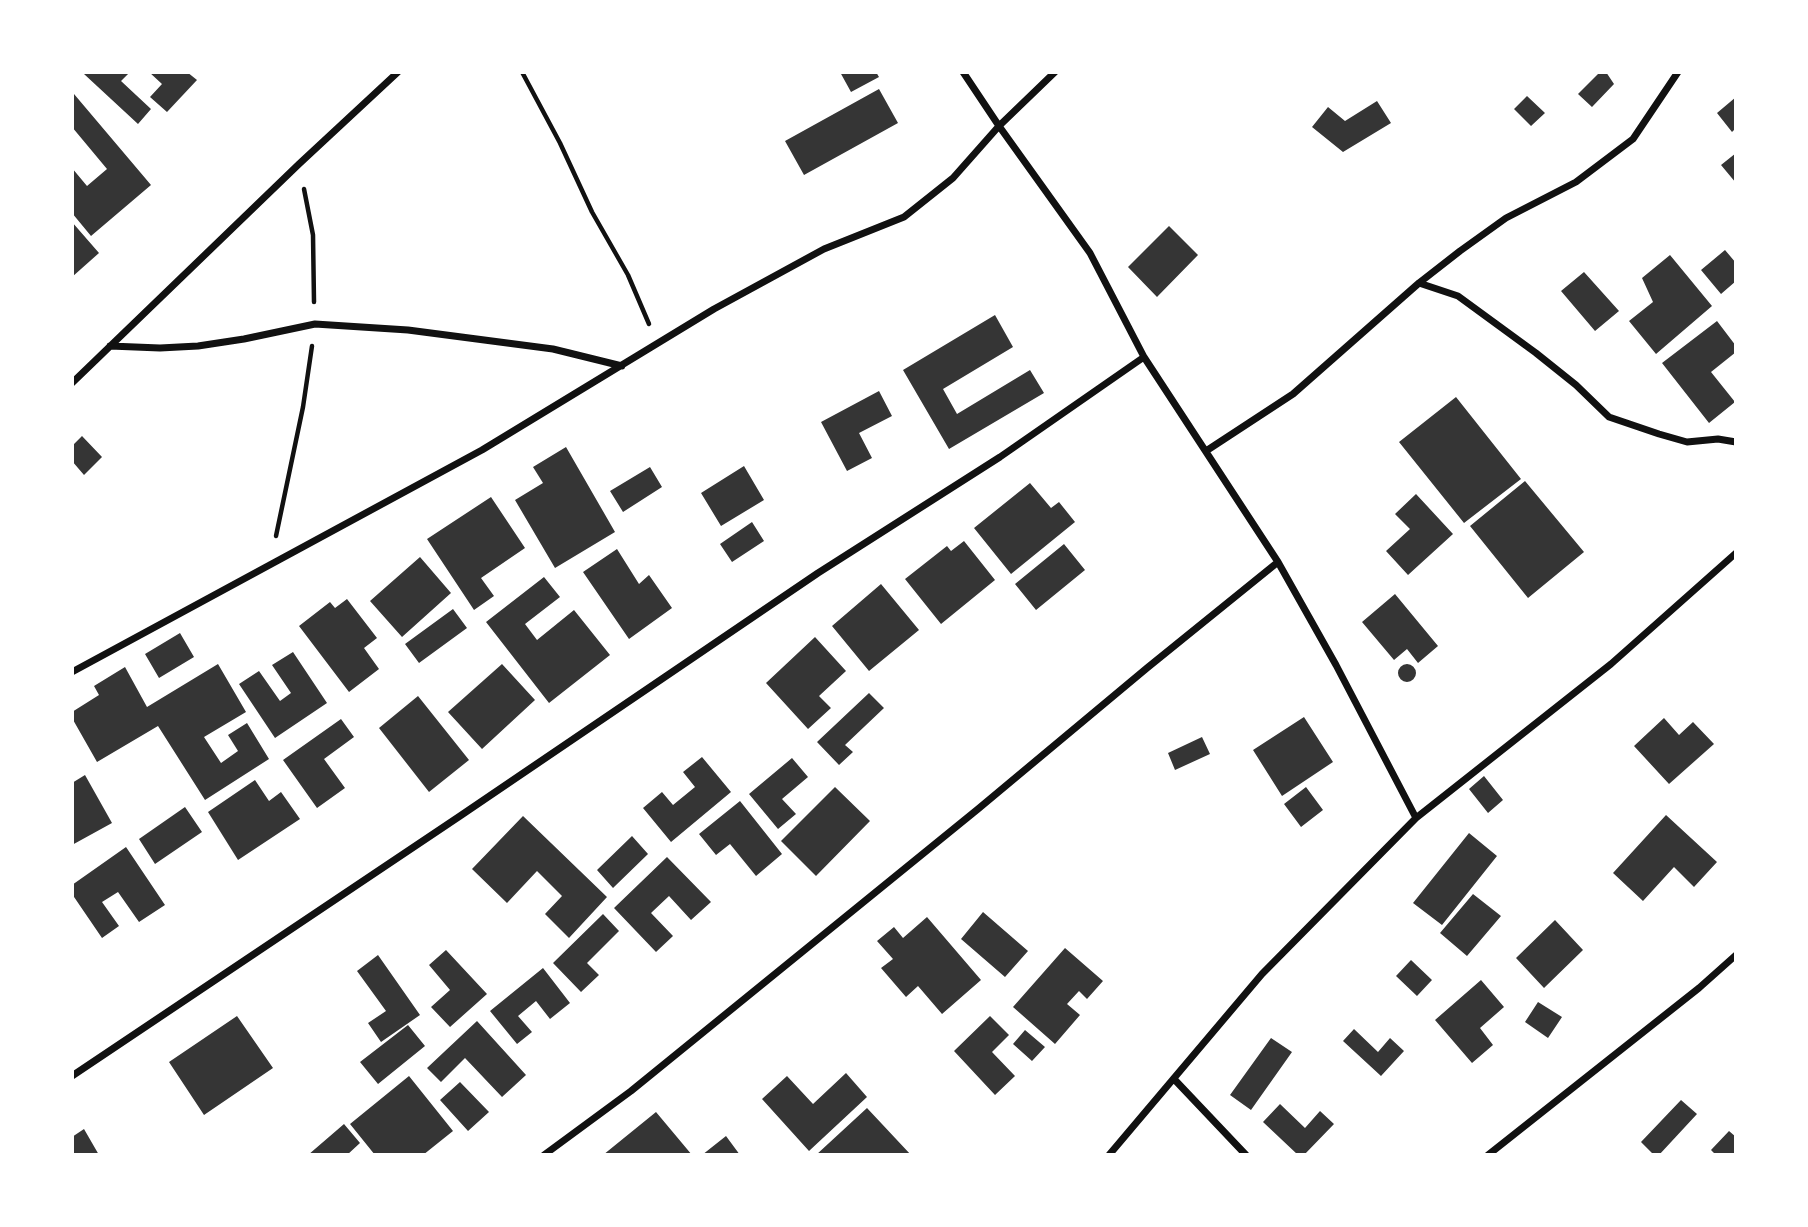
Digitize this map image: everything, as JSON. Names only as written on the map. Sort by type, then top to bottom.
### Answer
[{"type":"street","points":[[72,383],[398,72]]},
{"type":"street","points":[[962,72],[1090,253],[1144,357],[1278,562],[1336,665],[1416,818]]},
{"type":"street","points":[[72,672],[482,450],[714,309],[824,249],[904,217],[953,178],[999,126],[1055,72]]},
{"type":"street","points":[[1206,451],[1293,394],[1419,283],[1506,218],[1577,182],[1633,139],[1678,72]]},
{"type":"street","points":[[1419,283],[1458,296],[1576,385],[1609,417],[1687,442],[1718,439],[1736,442]]},
{"type":"street","points":[[110,346],[198,346],[315,324],[408,330],[553,349],[622,366]]},
{"type":"street","points":[[72,1076],[818,573],[1000,457],[1144,357]]},
{"type":"street","points":[[1109,1155],[1262,974],[1416,818],[1611,664],[1736,553]]},
{"type":"street","points":[[544,1155],[642,1082],[1278,562]]},
{"type":"street","points":[[1488,1155],[1699,988],[1736,955]]},
{"type":"street","points":[[1174,1079],[1246,1155]]},
{"type":"path","points":[[522,72],[560,143],[592,212],[628,275],[657,344]]},
{"type":"path","points":[[269,565],[303,407],[315,324],[313,234],[299,164]]},
{"type":"building","points":[[130,72],[121,81],[151,109],[138,124],[84,74]]},
{"type":"building","points":[[149,72],[187,72],[197,80],[167,112],[150,97],[162,84]]},
{"type":"building","points":[[840,72],[876,72],[879,77],[851,92]]},
{"type":"building","points":[[1600,72],[1606,72],[1614,84],[1592,107],[1578,94]]},
{"type":"building","points":[[879,89],[898,123],[804,175],[785,141]]},
{"type":"building","points":[[74,94],[151,185],[91,236],[72,213],[72,168],[87,186],[107,169],[72,127]]},
{"type":"building","points":[[1527,96],[1545,113],[1531,126],[1514,109]]},
{"type":"building","points":[[1736,97],[1736,128],[1732,132],[1717,113]]},
{"type":"building","points":[[1377,101],[1391,123],[1343,152],[1312,127],[1328,107],[1345,121]]},
{"type":"building","points":[[1736,153],[1736,183],[1721,165]]},
{"type":"building","points":[[72,222],[99,253],[72,277]]},
{"type":"building","points":[[1169,226],[1198,255],[1157,297],[1128,267]]},
{"type":"building","points":[[1725,250],[1736,263],[1736,281],[1721,294],[1701,270]]},
{"type":"building","points":[[1670,255],[1712,306],[1656,354],[1629,321],[1653,302],[1642,278]]},
{"type":"building","points":[[1584,272],[1619,311],[1595,331],[1561,291]]},
{"type":"building","points":[[995,315],[1013,347],[943,389],[957,414],[1030,370],[1044,393],[949,449],[903,370]]},
{"type":"building","points":[[1717,321],[1736,346],[1736,352],[1711,372],[1735,402],[1709,423],[1662,363]]},
{"type":"building","points":[[879,391],[892,416],[859,433],[872,458],[847,471],[821,422]]},
{"type":"building","points":[[1456,397],[1521,479],[1464,523],[1399,442]]},
{"type":"building","points":[[82,436],[102,457],[84,475],[72,461],[72,446]]},
{"type":"building","points":[[566,447],[615,532],[555,568],[515,500],[543,483],[533,467]]},
{"type":"building","points":[[744,466],[764,500],[721,526],[701,493]]},
{"type":"building","points":[[650,467],[662,487],[623,512],[610,491]]},
{"type":"building","points":[[1525,481],[1584,552],[1528,598],[1470,526]]},
{"type":"building","points":[[1030,483],[1051,508],[1059,502],[1075,522],[1011,574],[974,528]]},
{"type":"building","points":[[1416,494],[1453,534],[1408,575],[1386,551],[1410,529],[1395,514]]},
{"type":"building","points":[[491,497],[525,548],[481,578],[494,596],[474,610],[427,539]]},
{"type":"building","points":[[752,522],[764,541],[732,562],[720,544]]},
{"type":"building","points":[[964,541],[995,580],[941,624],[905,579],[947,546],[951,551]]},
{"type":"building","points":[[1064,544],[1085,570],[1036,610],[1015,584]]},
{"type":"building","points":[[617,549],[639,584],[649,575],[672,608],[629,639],[583,572]]},
{"type":"building","points":[[420,557],[451,593],[402,637],[370,601]]},
{"type":"building","points":[[544,577],[560,597],[525,624],[537,640],[574,610],[610,655],[549,703],[486,622]]},
{"type":"building","points":[[881,584],[919,630],[869,671],[832,626]]},
{"type":"building","points":[[1395,594],[1438,646],[1418,663],[1407,649],[1394,660],[1362,622]]},
{"type":"building","points":[[347,599],[377,638],[364,648],[379,669],[349,692],[299,626],[330,602],[335,608]]},
{"type":"building","points":[[453,609],[467,628],[419,663],[405,644]]},
{"type":"building","points":[[180,633],[194,657],[159,678],[145,654]]},
{"type":"building","points":[[815,637],[846,671],[819,696],[831,708],[808,729],[766,683]]},
{"type":"building","points":[[293,652],[327,703],[275,738],[239,684],[259,671],[280,701],[291,693],[272,665]]},
{"type":"building","points":[[218,664],[246,712],[204,737],[221,763],[238,751],[228,735],[247,723],[269,759],[205,800],[158,726],[97,762],[72,718],[72,712],[99,695],[94,686],[125,667],[147,707]]},
{"type":"building","points":[[502,664],[535,700],[482,749],[448,712]]},
{"type":"building","points":[[1403,664],[1411,664],[1416,673],[1414,680],[1403,682],[1398,677],[1398,669]]},
{"type":"building","points":[[869,693],[884,708],[845,745],[853,752],[839,765],[817,742]]},
{"type":"building","points":[[418,696],[469,760],[429,792],[379,728]]},
{"type":"building","points":[[1304,717],[1333,762],[1282,796],[1253,750]]},
{"type":"building","points":[[1664,718],[1679,735],[1693,722],[1714,744],[1669,784],[1634,746]]},
{"type":"building","points":[[341,719],[354,737],[324,759],[345,788],[317,808],[283,760]]},
{"type":"building","points":[[1202,737],[1210,754],[1175,770],[1168,753]]},
{"type":"building","points":[[702,757],[731,792],[671,842],[643,808],[662,792],[673,805],[695,787],[683,772]]},
{"type":"building","points":[[792,758],[808,777],[782,799],[796,814],[778,829],[749,794]]},
{"type":"building","points":[[85,775],[112,823],[72,845],[72,783]]},
{"type":"building","points":[[1484,776],[1503,800],[1488,813],[1469,789]]},
{"type":"building","points":[[255,780],[269,801],[281,792],[300,819],[238,860],[208,812]]},
{"type":"building","points":[[835,787],[870,821],[816,876],[781,841]]},
{"type":"building","points":[[1306,787],[1323,810],[1301,827],[1284,804]]},
{"type":"building","points":[[740,801],[782,854],[756,876],[730,844],[716,855],[699,834]]},
{"type":"building","points":[[185,807],[202,832],[155,864],[139,839]]},
{"type":"building","points":[[1666,815],[1717,862],[1694,887],[1674,867],[1643,901],[1613,873]]},
{"type":"building","points":[[523,816],[607,897],[569,938],[545,914],[562,896],[537,871],[507,903],[472,869]]},
{"type":"building","points":[[1469,833],[1497,856],[1442,925],[1413,903]]},
{"type":"building","points":[[632,836],[648,854],[613,888],[597,870]]},
{"type":"building","points":[[126,847],[165,905],[139,922],[118,892],[102,902],[119,926],[102,938],[72,894],[72,885]]},
{"type":"building","points":[[667,857],[711,902],[691,920],[669,896],[651,913],[673,936],[656,952],[614,908]]},
{"type":"building","points":[[1473,894],[1501,916],[1467,956],[1440,933]]},
{"type":"building","points":[[983,912],[1028,951],[1005,977],[961,939]]},
{"type":"building","points":[[603,914],[619,931],[587,963],[599,975],[581,992],[553,963]]},
{"type":"building","points":[[927,917],[981,980],[942,1014],[918,986],[906,997],[881,968],[893,959],[877,941],[894,927],[903,938]]},
{"type":"building","points":[[1555,920],[1583,950],[1544,988],[1516,958]]},
{"type":"building","points":[[1065,948],[1103,981],[1087,999],[1079,991],[1067,1004],[1080,1015],[1055,1044],[1013,1007]]},
{"type":"building","points":[[446,950],[487,994],[450,1027],[431,1007],[450,990],[429,965]]},
{"type":"building","points":[[378,955],[420,1015],[381,1042],[368,1023],[386,1011],[357,971]]},
{"type":"building","points":[[1411,960],[1432,980],[1417,996],[1396,976]]},
{"type":"building","points":[[543,968],[570,1003],[550,1019],[536,1001],[518,1016],[532,1032],[517,1044],[490,1011]]},
{"type":"building","points":[[1481,980],[1504,1007],[1480,1028],[1493,1045],[1472,1063],[1435,1020]]},
{"type":"building","points":[[1538,1002],[1562,1017],[1548,1038],[1525,1022]]},
{"type":"building","points":[[237,1016],[273,1068],[204,1115],[169,1062]]},
{"type":"building","points":[[990,1016],[1009,1035],[992,1052],[1015,1076],[995,1095],[954,1051]]},
{"type":"building","points":[[477,1021],[526,1075],[502,1097],[465,1058],[441,1082],[427,1068]]},
{"type":"building","points":[[408,1025],[425,1046],[378,1084],[360,1062]]},
{"type":"building","points":[[1354,1029],[1378,1052],[1390,1038],[1404,1051],[1381,1076],[1343,1041]]},
{"type":"building","points":[[1025,1030],[1045,1047],[1032,1061],[1013,1044]]},
{"type":"building","points":[[1271,1038],[1292,1052],[1251,1110],[1230,1095]]},
{"type":"building","points":[[846,1073],[867,1097],[809,1151],[762,1099],[787,1076],[813,1104]]},
{"type":"building","points":[[409,1076],[453,1131],[423,1155],[375,1155],[350,1124]]},
{"type":"building","points":[[460,1082],[489,1112],[468,1131],[440,1100]]},
{"type":"building","points":[[1681,1100],[1697,1114],[1659,1155],[1654,1155],[1641,1142]]},
{"type":"building","points":[[1280,1104],[1305,1128],[1320,1111],[1334,1124],[1304,1155],[1298,1155],[1263,1122]]},
{"type":"building","points":[[867,1108],[911,1155],[816,1155]]},
{"type":"building","points":[[656,1112],[692,1155],[603,1155]]},
{"type":"building","points":[[344,1124],[360,1143],[347,1155],[308,1155]]},
{"type":"building","points":[[84,1129],[99,1155],[72,1155],[72,1137]]},
{"type":"building","points":[[1729,1131],[1736,1137],[1736,1155],[1716,1155],[1711,1150]]},
{"type":"building","points":[[726,1136],[740,1155],[702,1155]]}]
